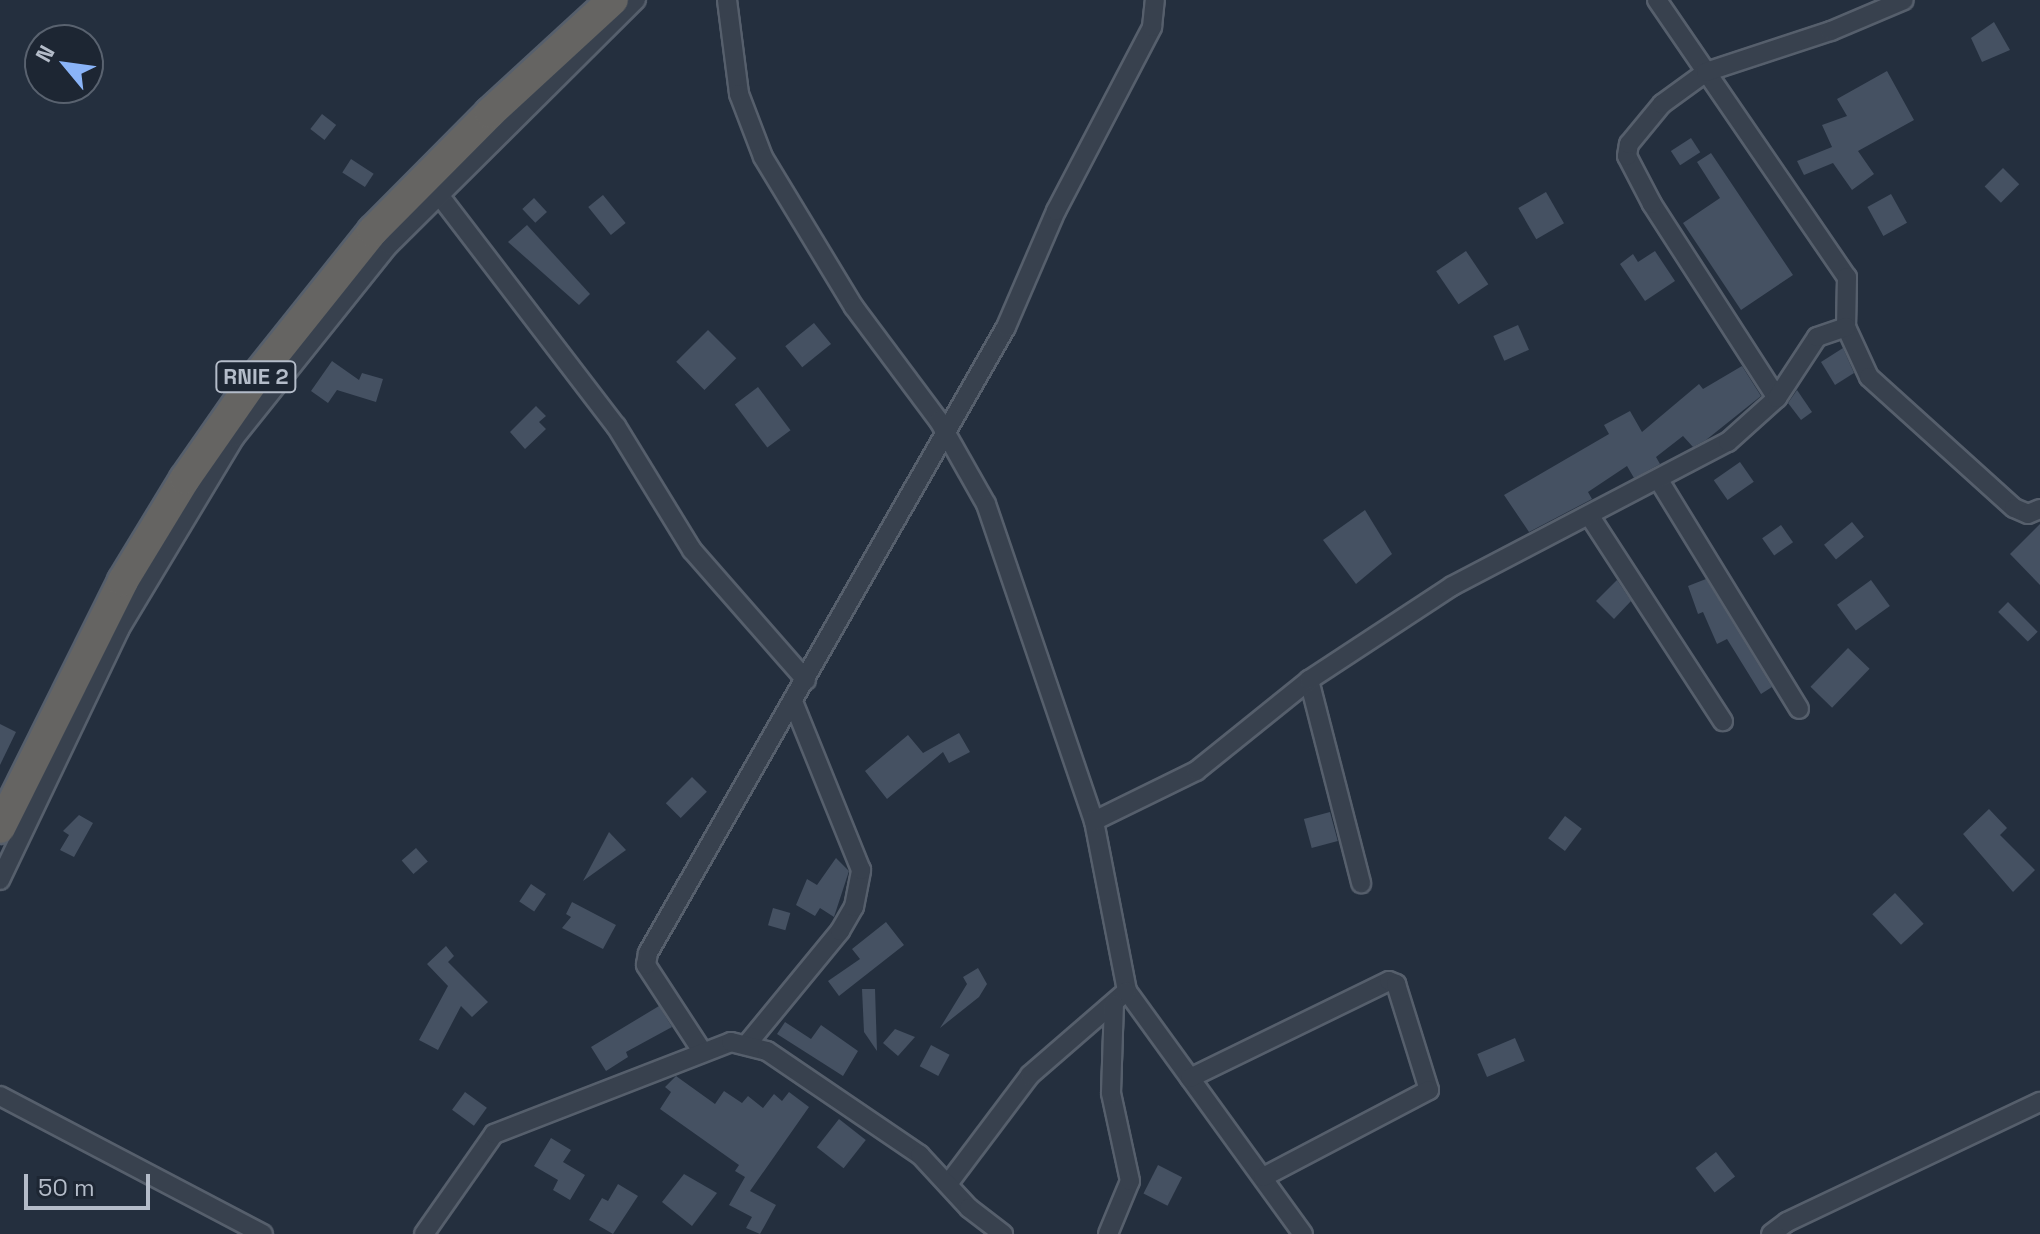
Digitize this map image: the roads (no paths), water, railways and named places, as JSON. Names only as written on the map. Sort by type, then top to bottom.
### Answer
[{"type":"highway","name":"RNIE 2","points":[[0,828],[123,581],[185,479],[299,320],[373,231],[432,186],[613,0]]},
{"type":"street","points":[[0,880],[119,630],[200,490],[330,314],[432,186],[636,0]]},
{"type":"street","points":[[727,0],[739,94],[763,157],[854,307],[946,433],[986,504],[1094,821],[1120,997],[1111,1093],[1130,1181],[1108,1234]]},
{"type":"street","points":[[702,1051],[646,965],[648,953],[1006,327],[1056,211],[1152,27],[1155,0]]},
{"type":"street","points":[[1657,0],[1841,267],[1849,296],[1846,327],[1869,377],[2014,508],[2028,514],[2040,509]]},
{"type":"street","points":[[1777,398],[1652,204],[1627,156],[1635,131],[1706,72],[1831,31],[1904,0]]},
{"type":"street","points":[[432,186],[616,426],[692,550],[806,680]]},
{"type":"street","points":[[1094,821],[1196,771],[1309,680],[1452,586],[1660,482],[1728,442],[1777,398],[1817,337],[1846,327]]},
{"type":"street","points":[[1660,482],[1799,709]]},
{"type":"street","points":[[1589,515],[1723,721]]},
{"type":"street","points":[[1309,680],[1361,883]]},
{"type":"street","points":[[424,1234],[494,1134],[702,1051],[748,1043],[840,931],[854,907],[861,870],[793,702]]},
{"type":"street","points":[[1190,1078],[1389,981],[1396,984],[1429,1090],[1263,1177]]},
{"type":"street","points":[[1120,997],[1190,1078],[1303,1234]]},
{"type":"street","points":[[948,1184],[1030,1075],[1120,997]]},
{"type":"street","points":[[748,1043],[920,1155],[969,1208],[1003,1234]]},
{"type":"street","points":[[0,1096],[263,1234]]},
{"type":"street","points":[[1771,1234],[1787,1222],[2040,1102]]}]
